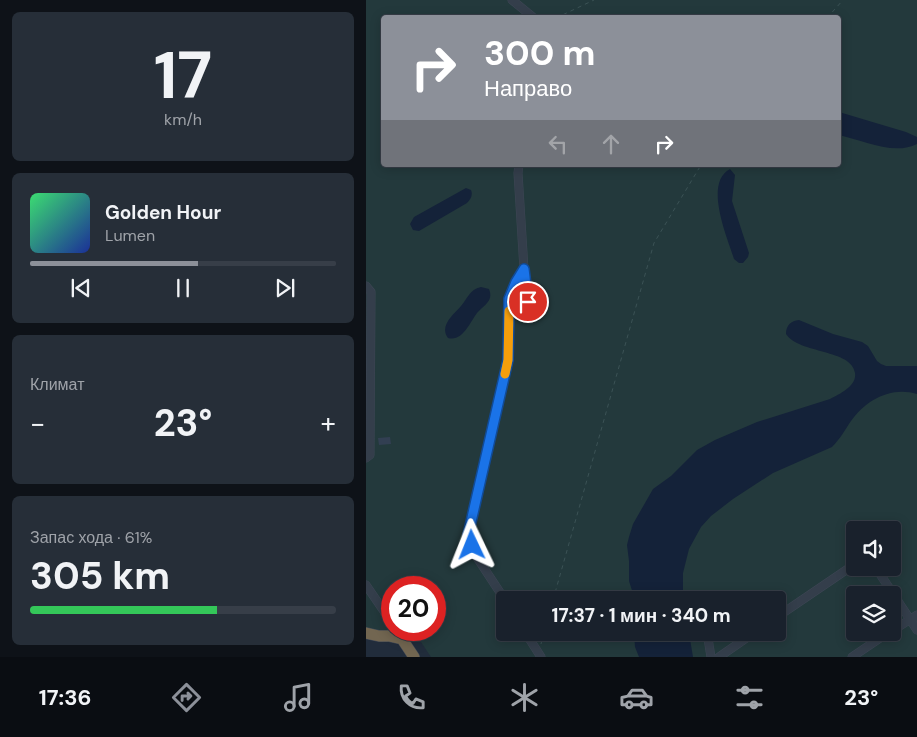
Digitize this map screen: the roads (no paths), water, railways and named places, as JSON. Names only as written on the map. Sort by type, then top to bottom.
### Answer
[{"type":"highway","points":[[366,633],[381,636]]},
{"type":"highway","points":[[403,641],[414,657]]},
{"type":"lane","points":[[512,0],[530,15]]},
{"type":"lane","points":[[519,167],[524,269],[530,318]]},
{"type":"lane","points":[[499,591],[476,556],[468,535],[508,360],[509,299],[524,269]]},
{"type":"lane","points":[[366,286],[371,292],[371,311],[370,454],[366,458]]},
{"type":"lane","points":[[786,611],[846,570]]},
{"type":"lane","points":[[882,576],[913,617],[917,630]]},
{"type":"lane","points":[[366,585],[381,607]]},
{"type":"lane","points":[[901,625],[913,617]]},
{"type":"lane","points":[[531,641],[541,657]]},
{"type":"lane","points":[[708,641],[711,657]]},
{"type":"lane","points":[[719,657],[742,641]]},
{"type":"lane","points":[[852,657],[877,641]]},
{"type":"water","points":[[841,113],[917,137],[917,144],[908,147],[888,148],[841,136]]},
{"type":"water","points":[[730,169],[735,175],[732,201],[749,253],[743,263],[739,263],[734,259],[723,225],[718,198],[718,186],[722,176]]},
{"type":"water","points":[[466,188],[471,190],[472,194],[467,203],[419,231],[413,230],[410,224],[414,217]]},
{"type":"water","points":[[481,287],[489,289],[490,297],[488,303],[477,313],[462,334],[458,337],[448,338],[445,329],[448,321],[471,292]]},
{"type":"water","points":[[799,320],[833,334],[862,342],[868,346],[877,361],[886,366],[917,366],[917,394],[907,392],[889,393],[872,401],[857,413],[832,447],[773,473],[711,516],[701,527],[689,549],[683,573],[683,591],[632,591],[629,581],[627,545],[633,524],[653,489],[671,476],[697,450],[715,440],[757,422],[830,399],[851,386],[855,378],[852,365],[835,355],[802,345],[793,340],[786,334],[787,328],[794,321]]},
{"type":"water","points":[[635,641],[690,641],[693,657],[639,657]]}]
